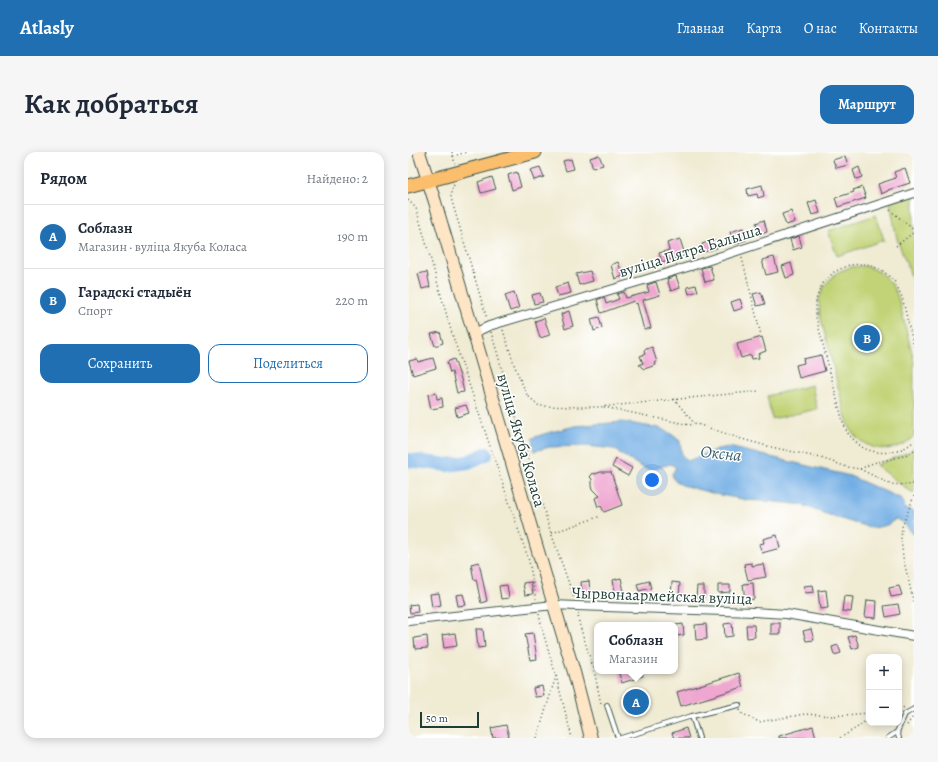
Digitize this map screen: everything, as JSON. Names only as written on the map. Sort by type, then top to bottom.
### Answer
[{"type":"main road","name":"вуліца Якуба Коласа","points":[[419,152],[429,180],[574,672],[591,738]]},
{"type":"main road","points":[[408,186],[528,153]]},
{"type":"street","name":"вуліца Пятра Балыша","points":[[474,332],[501,322],[691,266],[914,192]]},
{"type":"street","name":"Чырвонаармейская вуліца","points":[[408,621],[554,605],[786,614],[914,636]]},
{"type":"lane","points":[[607,705],[618,738]]},
{"type":"lane","points":[[621,738],[692,716],[739,705]]},
{"type":"lane","points":[[888,738],[897,732],[905,714],[914,709]]},
{"type":"lane","points":[[692,716],[699,738]]},
{"type":"lane","points":[[897,732],[899,738]]},
{"type":"path","points":[[452,152],[459,179],[452,187],[451,198],[551,534],[567,576],[576,606],[579,623],[594,670]]},
{"type":"path","points":[[453,156],[467,152]]},
{"type":"path","points":[[408,200],[416,208],[452,336],[529,561],[542,630],[572,738]]},
{"type":"path","points":[[416,208],[420,207]]},
{"type":"path","points":[[888,208],[914,231],[896,246]]},
{"type":"path","points":[[740,250],[761,335]]},
{"type":"path","points":[[914,347],[902,297],[895,282],[882,270],[866,264],[849,264],[834,272],[822,284],[816,300],[816,317],[842,419],[849,435],[862,446],[878,452],[895,452],[910,445],[914,441]]},
{"type":"path","points":[[501,322],[515,367],[527,395],[540,406],[602,406],[760,391]]},
{"type":"path","points":[[674,399],[694,423],[767,446],[821,458],[847,467],[860,469],[890,484],[914,484]]},
{"type":"path","points":[[602,406],[690,425],[694,423]]},
{"type":"path","points":[[860,469],[873,463],[908,455],[914,451]]},
{"type":"path","points":[[914,496],[902,527],[901,538],[903,557],[914,604]]},
{"type":"path","points":[[551,534],[601,516]]},
{"type":"path","points":[[595,674],[601,704]]},
{"type":"path","points":[[537,738],[556,676]]},
{"type":"path","points":[[739,705],[741,713],[759,722],[805,714],[832,716],[866,713]]},
{"type":"path","points":[[905,729],[914,715]]},
{"type":"path","points":[[840,738],[866,720]]},
{"type":"green space","points":[[914,195],[914,284],[897,239],[890,202]]},
{"type":"green space","points":[[876,215],[884,240],[837,256],[828,231]]},
{"type":"green space","points":[[865,266],[880,272],[891,283],[898,297],[914,361],[914,436],[899,446],[883,449],[866,444],[859,440],[851,430],[846,418],[820,315],[819,299],[825,285],[836,273],[850,267]]},
{"type":"green space","points":[[812,385],[817,409],[772,419],[767,396]]},
{"type":"green space","points":[[914,447],[914,494],[876,465],[909,452]]},
{"type":"water","points":[[622,422],[659,428],[670,433],[680,441],[682,455],[688,461],[717,449],[729,447],[850,476],[902,499],[905,508],[912,511],[914,510],[914,535],[903,522],[896,519],[887,525],[874,528],[820,512],[803,505],[747,500],[715,494],[682,485],[673,479],[672,474],[676,467],[670,464],[651,470],[642,467],[614,449],[587,446],[550,447],[534,451],[532,438],[547,433],[575,426]]},
{"type":"building","points":[[599,155],[603,165],[593,168],[590,158]]},
{"type":"building","points":[[845,156],[848,165],[836,168],[833,160]]},
{"type":"building","points":[[571,159],[574,169],[566,171],[563,161]]},
{"type":"building","points":[[540,167],[544,177],[534,180],[530,170]]},
{"type":"building","points":[[859,167],[862,177],[856,179],[853,170]]},
{"type":"building","points":[[905,168],[910,183],[888,190],[881,194],[878,184],[896,178],[894,172]]},
{"type":"building","points":[[517,172],[521,187],[512,190],[508,175]]},
{"type":"building","points":[[492,177],[496,189],[481,193],[478,182]]},
{"type":"building","points":[[762,185],[764,196],[758,198],[757,194],[748,196],[747,189]]},
{"type":"building","points":[[862,187],[866,198],[838,207],[835,198],[854,192],[853,190]]},
{"type":"building","points":[[816,200],[820,213],[812,215],[808,203]]},
{"type":"building","points":[[791,211],[795,222],[786,225],[782,214]]},
{"type":"building","points":[[764,220],[767,232],[759,235],[756,223]]},
{"type":"building","points":[[743,228],[746,240],[734,244],[730,232]]},
{"type":"building","points":[[799,236],[802,247],[793,250],[790,239]]},
{"type":"building","points":[[680,239],[685,255],[662,262],[659,253],[669,250],[667,243]]},
{"type":"building","points":[[714,240],[717,248],[704,252],[702,244]]},
{"type":"building","points":[[774,257],[778,272],[766,275],[762,260]]},
{"type":"building","points":[[618,262],[623,276],[615,279],[611,265]]},
{"type":"building","points":[[791,263],[794,275],[786,278],[782,266]]},
{"type":"building","points":[[710,266],[714,280],[705,282],[701,268]]},
{"type":"building","points":[[590,271],[593,281],[579,285],[576,274]]},
{"type":"building","points":[[427,272],[430,287],[422,289],[418,274]]},
{"type":"building","points":[[676,276],[680,288],[671,291],[667,279]]},
{"type":"building","points":[[656,282],[660,295],[643,300],[651,328],[644,330],[637,303],[635,304],[634,301],[601,313],[597,300],[604,297],[606,304],[619,299],[617,294],[624,292],[626,298],[649,292],[647,285]]},
{"type":"building","points":[[568,283],[571,293],[558,296],[555,287]]},
{"type":"building","points":[[696,285],[698,291],[689,294],[687,287]]},
{"type":"building","points":[[514,292],[519,308],[510,311],[505,295]]},
{"type":"building","points":[[761,292],[765,304],[757,306],[753,294]]},
{"type":"building","points":[[540,293],[543,302],[534,304],[532,295]]},
{"type":"building","points":[[740,299],[743,308],[734,311],[731,302]]},
{"type":"building","points":[[569,311],[573,326],[565,329],[561,314]]},
{"type":"building","points":[[599,317],[602,328],[594,331],[591,319]]},
{"type":"building","points":[[544,318],[550,335],[540,338],[535,321]]},
{"type":"building","points":[[440,332],[443,343],[435,346],[431,334]]},
{"type":"building","points":[[762,337],[766,351],[758,354],[759,358],[752,359],[751,355],[741,358],[737,344]]},
{"type":"building","points":[[652,347],[657,362],[655,362],[656,365],[644,369],[639,365],[643,363],[640,356],[645,354],[644,350]]},
{"type":"building","points":[[821,355],[825,371],[799,378],[796,365],[804,363],[803,359]]},
{"type":"building","points":[[433,358],[436,368],[413,375],[409,361],[417,359],[418,362]]},
{"type":"building","points":[[454,359],[464,392],[457,393],[452,372],[450,373],[447,362]]},
{"type":"building","points":[[436,393],[437,399],[442,398],[443,407],[431,409],[428,395]]},
{"type":"building","points":[[466,405],[469,413],[457,417],[455,408]]},
{"type":"building","points":[[616,459],[632,468],[628,476],[612,467]]},
{"type":"building","points":[[601,472],[611,472],[622,505],[604,512],[601,506],[598,507],[595,498],[600,496],[593,489],[592,479],[590,477],[593,473],[595,474]]},
{"type":"building","points":[[777,535],[780,548],[762,553],[759,544],[764,543],[763,539]]},
{"type":"building","points":[[479,562],[487,601],[481,603],[471,564]]},
{"type":"building","points":[[752,563],[752,566],[763,564],[766,577],[748,580],[744,564]]},
{"type":"building","points":[[621,578],[625,596],[616,598],[613,580]]},
{"type":"building","points":[[589,581],[590,591],[582,592],[581,582]]},
{"type":"building","points":[[649,581],[651,588],[639,591],[637,584]]},
{"type":"building","points":[[531,582],[533,594],[525,595],[523,583]]},
{"type":"building","points":[[672,582],[680,583],[679,598],[671,597]]},
{"type":"building","points":[[753,583],[754,599],[745,600],[743,584]]},
{"type":"building","points":[[507,585],[509,598],[501,599],[499,586]]},
{"type":"building","points":[[718,585],[730,585],[730,592],[718,593]]},
{"type":"building","points":[[813,585],[814,592],[805,593],[804,586]]},
{"type":"building","points":[[697,586],[704,586],[704,598],[696,598]]},
{"type":"building","points":[[899,586],[902,595],[891,597],[889,588]]},
{"type":"building","points":[[826,590],[828,608],[820,609],[818,591]]},
{"type":"building","points":[[439,593],[441,605],[432,607],[430,594]]},
{"type":"building","points":[[463,594],[466,605],[458,606],[456,595]]},
{"type":"building","points":[[844,596],[853,597],[851,612],[842,611]]},
{"type":"building","points":[[867,600],[877,601],[876,618],[865,617]]},
{"type":"building","points":[[417,604],[418,612],[410,613],[409,605]]},
{"type":"building","points":[[898,604],[900,614],[886,617],[884,606]]},
{"type":"building","points":[[732,623],[733,636],[725,637],[724,624]]},
{"type":"building","points":[[771,623],[780,623],[780,634],[771,634]]},
{"type":"building","points":[[683,624],[684,635],[678,636],[678,625]]},
{"type":"building","points":[[706,624],[707,639],[696,640],[695,625]]},
{"type":"building","points":[[746,625],[754,625],[755,637],[747,638]]},
{"type":"building","points":[[476,629],[483,629],[485,647],[478,648]]},
{"type":"building","points":[[811,629],[814,640],[806,641],[803,631]]},
{"type":"building","points":[[455,633],[457,646],[444,648],[442,635]]},
{"type":"building","points":[[533,633],[537,659],[530,660],[525,634]]},
{"type":"building","points":[[855,635],[859,647],[852,649],[848,637]]},
{"type":"building","points":[[427,636],[428,648],[415,649],[414,638]]},
{"type":"building","points":[[838,645],[841,653],[834,655],[832,647]]},
{"type":"building","points":[[739,673],[743,687],[681,706],[677,692]]},
{"type":"building","points":[[619,674],[643,674],[643,676],[622,683]]},
{"type":"building","points":[[542,686],[544,696],[535,697],[533,688]]},
{"type":"building","points":[[506,725],[509,737],[493,738],[491,728]]},
{"type":"building","points":[[813,726],[816,738],[779,738],[779,736]]},
{"type":"building","points":[[686,728],[689,738],[674,738],[672,733]]},
{"type":"waterway","name":"Оксна","points":[[408,460],[448,465],[468,462],[486,454]]},
{"type":"place","name":"Гарадскі стадыён","points":[[867,338]]},
{"type":"place","name":"Соблазн","points":[[636,702]]}]
